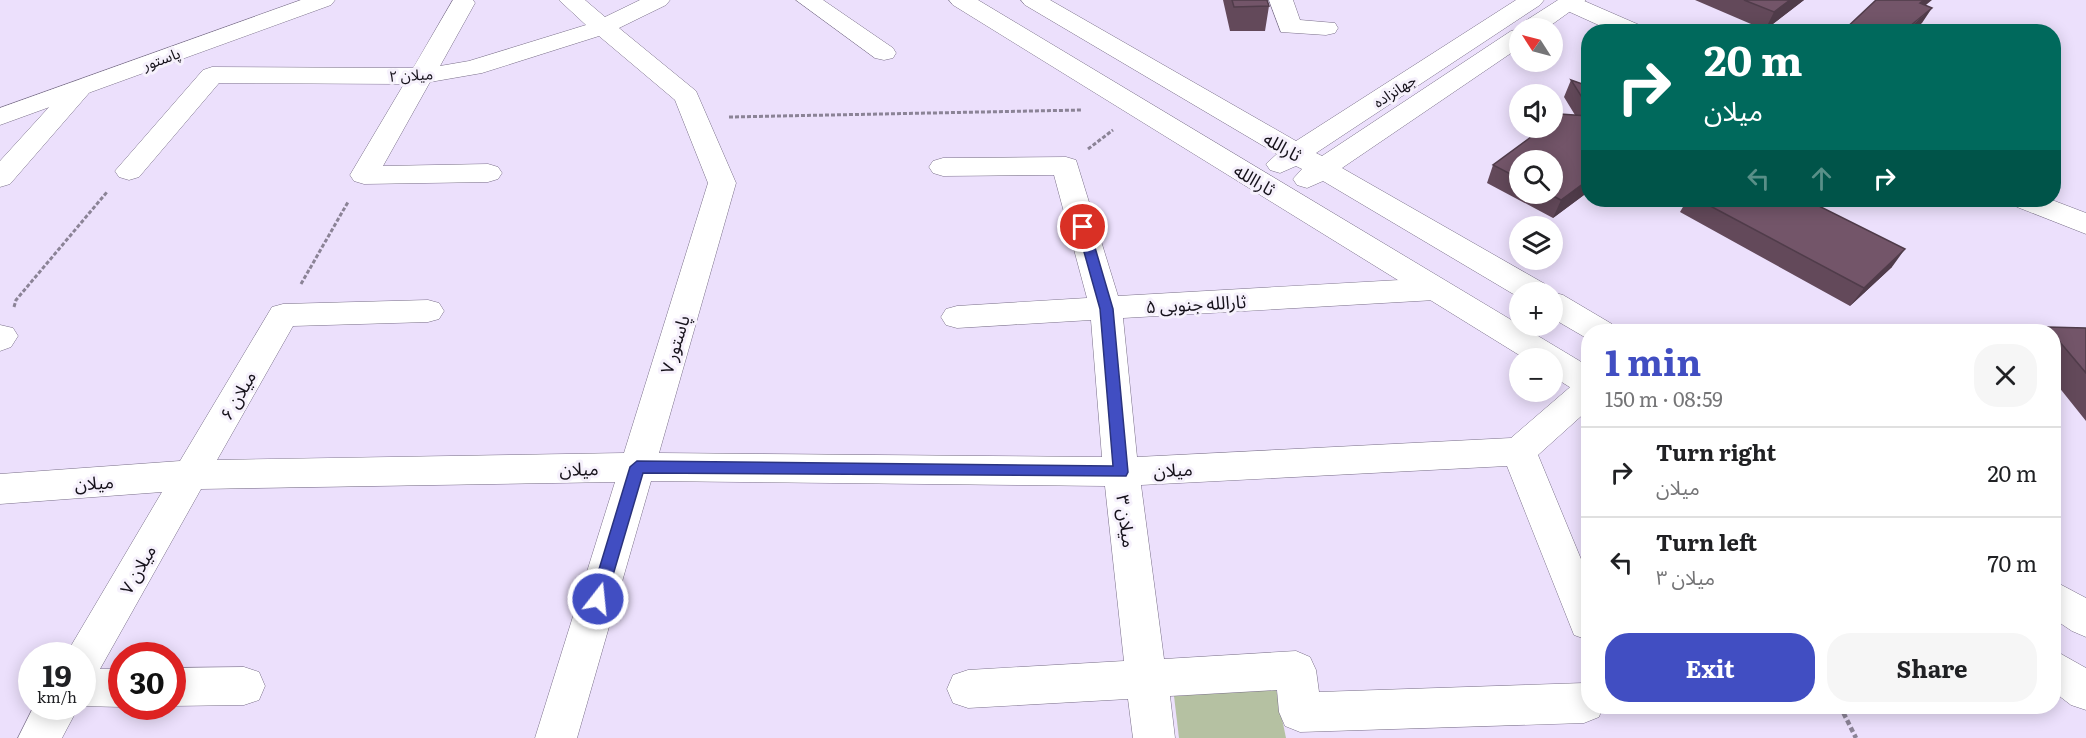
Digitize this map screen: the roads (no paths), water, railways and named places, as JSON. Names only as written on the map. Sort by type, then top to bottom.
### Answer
[{"type":"street","name":"پاستور","points":[[0,117],[323,0]]},
{"type":"street","name":"پاستور ۷","points":[[556,738],[722,183],[687,97],[571,0]]},
{"type":"street","name":"میلان ۲","points":[[129,171],[212,75],[421,76],[473,68],[603,27],[658,0]]},
{"type":"street","points":[[808,0],[884,52]]},
{"type":"street","name":"ثاراالله","points":[[961,0],[1533,348]]},
{"type":"street","name":"ثارالله","points":[[1033,0],[1517,282]]},
{"type":"street","points":[[1281,0],[1290,27],[1326,28]]},
{"type":"street","name":"جهانزاده","points":[[1255,179],[1532,0]]},
{"type":"street","points":[[1545,18],[1569,1],[1618,24]]},
{"type":"street","points":[[463,3],[364,174],[488,173]]},
{"type":"street","name":"جهانزاده","points":[[1283,196],[1509,43]]},
{"type":"street","points":[[0,178],[81,88]]},
{"type":"street","points":[[1334,130],[1340,136],[1360,143]]},
{"type":"street","name":"میلان ۳","points":[[943,167],[1066,166],[1106,309],[1121,472],[1154,738]]},
{"type":"street","points":[[2044,207],[2086,224]]},
{"type":"street","name":"ثارالله جنوبی ۵","points":[[957,317],[1435,289]]},
{"type":"street","points":[[1563,310],[1587,324]]},
{"type":"street","name":"میلان ۶","points":[[191,475],[283,315],[428,311]]},
{"type":"street","name":"ثاراالله","points":[[1563,366],[1581,378]]},
{"type":"street","points":[[1581,397],[1519,451],[1581,605]]},
{"type":"street","name":"میلان","points":[[0,489],[191,475],[637,467],[1121,472],[1519,451]]},
{"type":"street","name":"میلان ۷","points":[[94,642],[191,475]]},
{"type":"street","points":[[2061,603],[2086,619]]},
{"type":"street","points":[[968,689],[1296,670],[1300,712],[1581,703]]},
{"type":"street","points":[[2061,674],[2086,691]]},
{"type":"street","points":[[186,687],[244,686]]},
{"type":"street","points":[[39,738],[49,720]]}]
